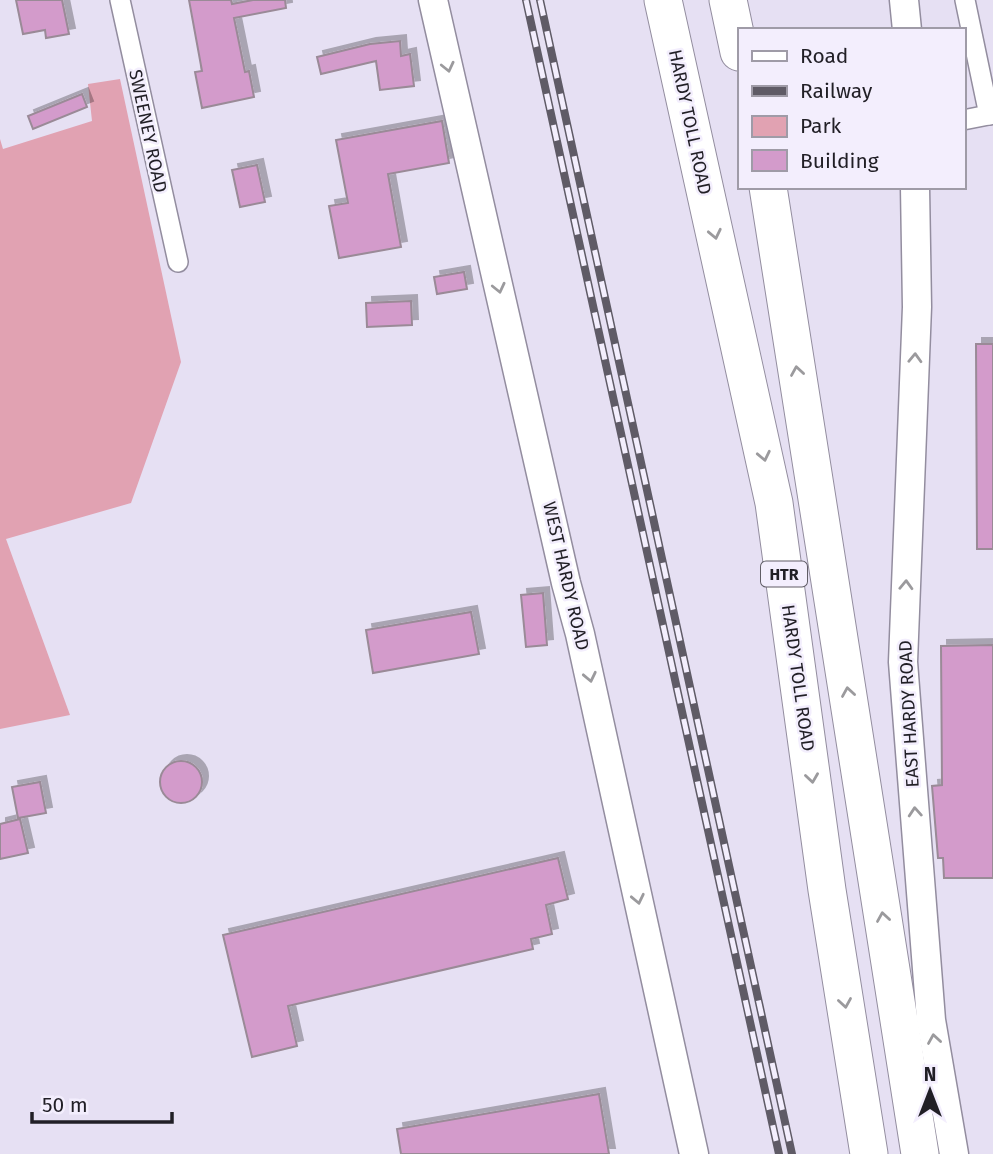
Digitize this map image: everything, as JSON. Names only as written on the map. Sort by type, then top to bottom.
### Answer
[{"type":"highway","name":"HARDY TOLL ROAD","points":[[663,0],[774,503],[827,890],[869,1154]]},
{"type":"highway","points":[[728,0],[738,47]]},
{"type":"highway","name":"HTR","points":[[768,189],[920,1154]]},
{"type":"main road","name":"WEST HARDY ROAD","points":[[433,0],[566,583],[580,634],[694,1154]]},
{"type":"main road","points":[[904,0],[907,28]]},
{"type":"main road","name":"EAST HARDY ROAD","points":[[915,189],[917,307],[903,662],[931,1020],[954,1154]]},
{"type":"street","name":"SWEENEY ROAD","points":[[120,0],[178,262]]},
{"type":"street","points":[[965,0],[991,115],[965,120]]},
{"type":"green space","points":[[120,79],[181,362],[131,503],[6,539],[70,715],[0,729],[0,139],[3,149],[92,121],[88,84]]},
{"type":"building","points":[[16,0],[62,0],[69,34],[46,38],[45,30],[23,34]]},
{"type":"building","points":[[189,0],[231,0],[232,4],[253,0],[285,0],[286,8],[234,18],[245,72],[249,71],[254,97],[202,108],[195,72],[202,71]]},
{"type":"building","points":[[400,41],[401,56],[410,54],[414,86],[380,90],[376,61],[321,74],[317,57],[370,44]]},
{"type":"building","points":[[82,94],[87,107],[33,129],[28,116]]},
{"type":"building","points":[[442,121],[449,163],[388,174],[401,247],[339,258],[329,206],[348,203],[336,140]]},
{"type":"building","points":[[257,165],[265,202],[240,207],[232,170]]},
{"type":"building","points":[[464,272],[467,289],[437,294],[434,277]]},
{"type":"building","points":[[411,301],[412,325],[367,327],[366,303]]},
{"type":"building","points":[[976,344],[993,344],[993,549],[977,549]]},
{"type":"building","points":[[543,593],[547,645],[526,647],[521,595]]},
{"type":"building","points":[[471,612],[479,654],[373,673],[366,630]]},
{"type":"building","points":[[993,645],[993,878],[944,878],[943,858],[938,858],[932,786],[942,785],[941,646]]},
{"type":"building","points":[[181,761],[196,767],[202,782],[196,797],[181,803],[166,797],[160,782],[166,767]]},
{"type":"building","points":[[40,782],[46,813],[18,818],[12,787]]},
{"type":"building","points":[[20,819],[28,853],[0,859],[0,824]]},
{"type":"building","points":[[558,858],[568,899],[546,905],[552,934],[531,939],[533,949],[288,1006],[297,1046],[252,1057],[223,935]]},
{"type":"building","points":[[599,1094],[609,1154],[401,1154],[397,1129]]},
{"type":"railway","points":[[526,0],[779,1154]]},
{"type":"railway","points":[[540,0],[792,1154]]}]
